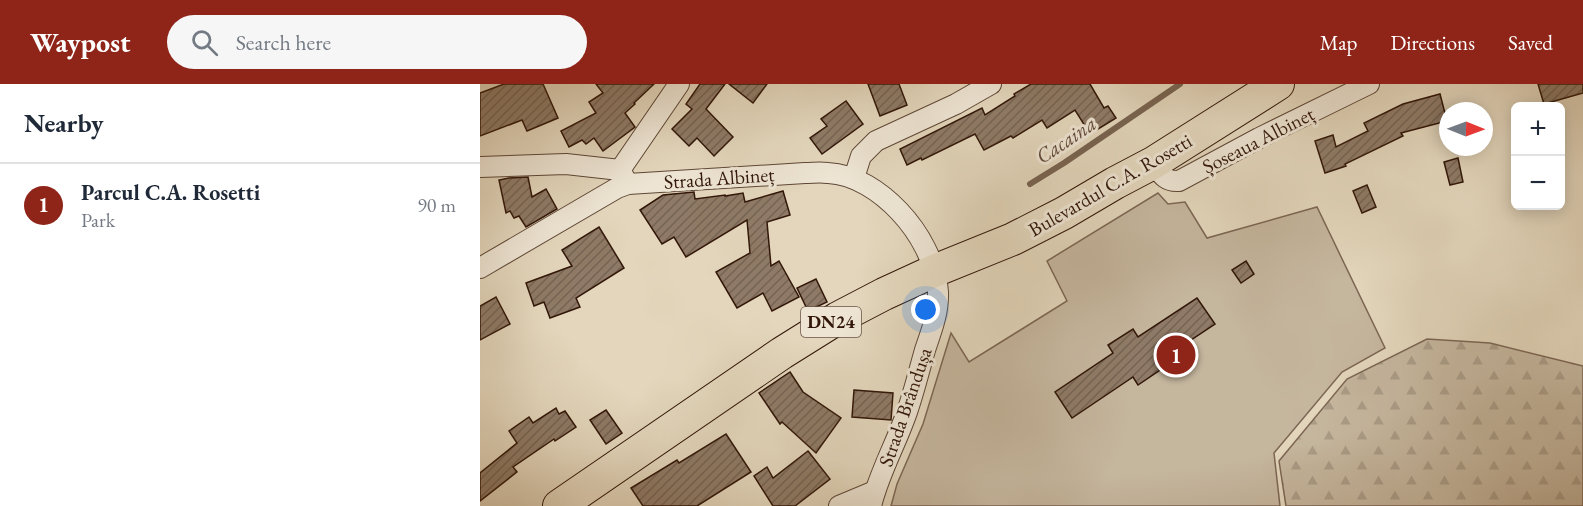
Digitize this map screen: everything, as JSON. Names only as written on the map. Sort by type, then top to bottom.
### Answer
[{"type":"main road","name":"Bulevardul C.A. Rosetti","points":[[934,271],[1013,239],[1064,213],[1153,163],[1278,84]]},
{"type":"main road","name":"DN24","points":[[559,506],[782,353],[838,318],[934,271]]},
{"type":"street","points":[[480,167],[566,164],[624,177],[679,84]]},
{"type":"street","points":[[854,178],[861,156],[876,141],[956,104],[991,84]]},
{"type":"street","name":"Șoseaua Albineț","points":[[1153,163],[1167,180],[1179,181],[1259,138],[1369,84]]},
{"type":"street","name":"Strada Albineț","points":[[480,268],[616,188],[624,177],[830,172],[854,178],[889,200],[907,219],[921,241],[934,271]]},
{"type":"street","name":"Strada Brândușa","points":[[873,499],[907,412],[930,334],[938,292],[934,271]]},
{"type":"street","points":[[839,506],[873,499]]},
{"type":"green space","points":[[1158,193],[1168,204],[1185,202],[1207,238],[1317,207],[1385,348],[1342,372],[1274,453],[1280,506],[891,506],[897,484],[923,424],[951,333],[969,362],[1067,301],[1047,261]]},
{"type":"green space","points":[[1427,339],[1490,343],[1583,366],[1583,506],[1286,506],[1279,461],[1347,379]]},
{"type":"building","points":[[504,84],[543,84],[558,118],[527,131],[522,120],[480,136],[480,93]]},
{"type":"building","points":[[596,84],[654,84],[625,113],[635,127],[603,151],[594,138],[586,144],[582,140],[569,147],[561,131],[596,113],[589,102],[603,93]]},
{"type":"building","points":[[700,84],[725,84],[706,109],[733,137],[714,156],[697,138],[689,146],[672,129],[692,109],[686,104]]},
{"type":"building","points":[[729,84],[767,84],[753,103]]},
{"type":"building","points":[[868,84],[899,84],[907,105],[880,116]]},
{"type":"building","points":[[1031,84],[1090,84],[1104,108],[1108,106],[1116,118],[1090,134],[1075,110],[1047,128],[1042,120],[1013,138],[1011,136],[984,150],[975,134],[907,165],[900,149],[982,108],[985,115]]},
{"type":"building","points":[[1538,84],[1583,84],[1583,93],[1543,102]]},
{"type":"building","points":[[1440,94],[1442,102],[1439,102],[1439,123],[1401,133],[1403,136],[1345,164],[1346,166],[1325,173],[1315,141],[1333,135],[1336,147],[1368,131],[1364,123],[1403,104]]},
{"type":"building","points":[[846,101],[863,124],[822,154],[810,138],[827,126],[821,119]]},
{"type":"building","points":[[1458,158],[1463,182],[1450,185],[1444,162]]},
{"type":"building","points":[[528,177],[532,197],[546,189],[557,209],[526,227],[519,216],[514,218],[510,211],[506,213],[499,180]]},
{"type":"building","points":[[1367,185],[1376,207],[1362,213],[1353,191]]},
{"type":"building","points":[[783,191],[790,215],[767,222],[771,266],[779,261],[799,297],[772,311],[763,293],[737,308],[716,272],[750,253],[747,220],[686,257],[674,237],[662,244],[640,210],[663,195],[694,192],[695,199],[743,193],[745,202]]},
{"type":"building","points":[[599,227],[624,268],[576,298],[580,307],[550,318],[544,302],[534,306],[526,283],[572,266],[562,250]]},
{"type":"building","points":[[1246,261],[1254,274],[1241,283],[1232,270]]},
{"type":"building","points":[[816,279],[827,302],[808,311],[797,288]]},
{"type":"building","points":[[496,297],[510,324],[480,340],[480,306]]},
{"type":"building","points":[[1197,298],[1215,324],[1158,362],[1163,368],[1138,385],[1133,377],[1072,418],[1055,392],[1113,353],[1108,345],[1133,329],[1138,337]]},
{"type":"building","points":[[790,372],[803,392],[841,418],[816,453],[782,422],[780,424],[759,393]]},
{"type":"building","points":[[854,390],[893,393],[891,420],[852,417]]},
{"type":"building","points":[[556,408],[559,414],[565,411],[576,427],[513,467],[517,472],[480,501],[480,473],[517,443],[509,431],[529,417],[533,423]]},
{"type":"building","points":[[606,410],[622,433],[606,444],[590,420]]},
{"type":"building","points":[[726,434],[751,472],[697,506],[643,506],[631,488],[677,460],[679,463]]},
{"type":"building","points":[[808,451],[830,479],[795,506],[773,506],[754,476],[767,467],[773,478]]},
{"type":"waterway","name":"Cacaina","points":[[1030,184],[1180,84]]},
{"type":"place","name":"Parcul C.A. Rosetti","points":[[1176,355]]}]
